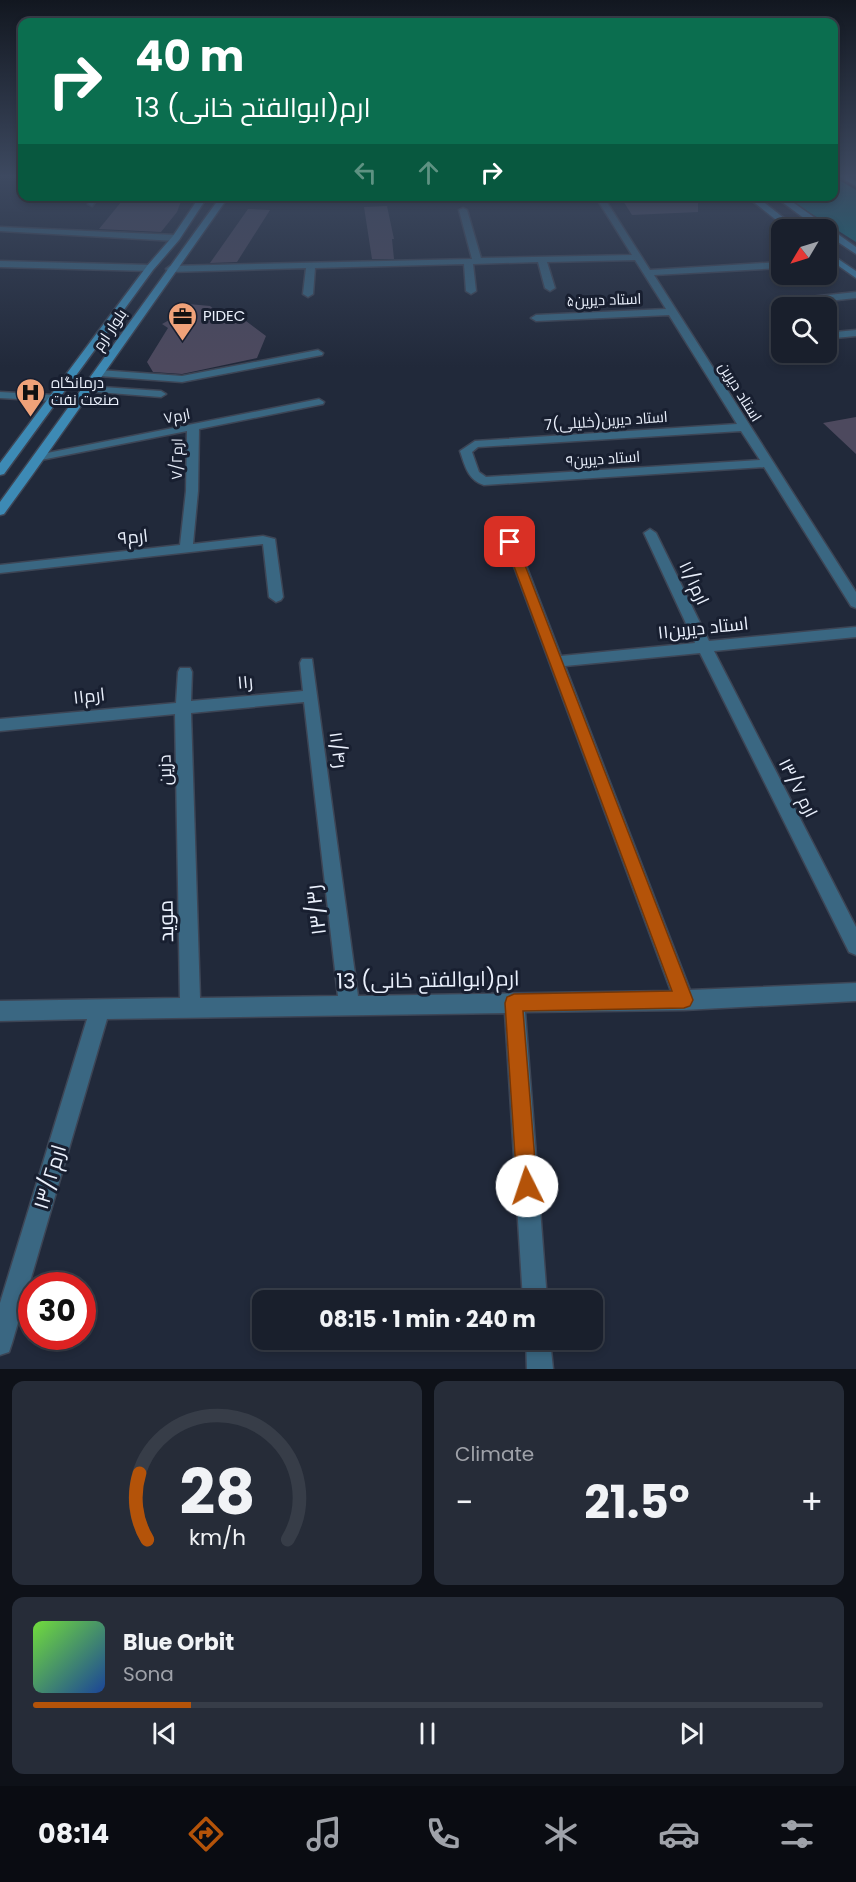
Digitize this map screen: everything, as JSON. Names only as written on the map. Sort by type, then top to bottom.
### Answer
[{"type":"main road","name":"بلوار ارم","points":[[0,471],[150,268],[175,239]]},
{"type":"main road","name":"بلوار ارم","points":[[0,511],[193,239]]},
{"type":"main road","points":[[839,239],[856,249]]},
{"type":"main road","points":[[838,262],[856,275]]},
{"type":"street","points":[[469,239],[473,261],[471,291]]},
{"type":"street","name":"استاد دیرین","points":[[626,239],[856,603]]},
{"type":"street","points":[[170,269],[638,257]]},
{"type":"street","points":[[542,260],[550,288]]},
{"type":"street","points":[[0,264],[150,268]]},
{"type":"street","points":[[308,294],[311,265]]},
{"type":"street","points":[[648,273],[771,266]]},
{"type":"street","points":[[837,297],[856,295]]},
{"type":"street","name":"استاد دیرین۵","points":[[536,318],[673,312]]},
{"type":"street","points":[[837,335],[856,333]]},
{"type":"street","points":[[99,373],[182,380],[318,353]]},
{"type":"street","points":[[88,388],[161,394]]},
{"type":"street","points":[[0,395],[55,398]]},
{"type":"street","name":"ارم۷","points":[[40,457],[319,402]]},
{"type":"street","name":"7استاد دیرین(خلیلی)","points":[[469,446],[745,427]]},
{"type":"street","name":"۷/۲ارم","points":[[186,550],[192,491],[193,428]]},
{"type":"street","name":"استاد دیرین۹","points":[[469,446],[466,451],[473,473],[484,481],[768,463]]},
{"type":"street","name":"۱۱/۱ارم","points":[[650,533],[705,648]]},
{"type":"street","name":"ارم۹","points":[[0,569],[263,540],[270,542],[276,597]]},
{"type":"street","points":[[510,542],[684,1000]]},
{"type":"street","name":"استاد دیرین۱۱","points":[[555,662],[856,632]]},
{"type":"street","name":"۱۳/۷ ارم","points":[[705,648],[856,946]]},
{"type":"street","name":"۱۱/۴ر","points":[[307,663],[327,810]]},
{"type":"street","name":"دزین","points":[[185,672],[183,706],[186,832]]},
{"type":"street","name":"۱۱ر","points":[[183,706],[311,696]]},
{"type":"street","name":"ارم۱۱","points":[[0,725],[183,706]]},
{"type":"street","name":"۱۳/۳ر","points":[[327,810],[349,1005]]},
{"type":"street","name":"موید","points":[[186,832],[190,1008]]},
{"type":"street","name":"13 ارم(ابوالفتح خانی)","points":[[0,1011],[684,1000],[856,992]]},
{"type":"street","points":[[514,1003],[534,1290]]},
{"type":"street","name":"۱۳/۲ارم","points":[[0,1343],[100,1010]]},
{"type":"street","points":[[539,1350],[540,1369]]},
{"type":"building","points":[[227,239],[252,239],[237,262],[210,263]]},
{"type":"building","points":[[369,239],[394,239],[392,239],[394,259],[372,259]]},
{"type":"building","name":"PIDEC","points":[[189,304],[210,306],[220,314],[242,318],[266,336],[257,358],[182,374],[153,372],[147,362],[168,328],[162,324],[184,312]]},
{"type":"building","points":[[856,417],[856,454],[823,423]]},
{"type":"place","name":"PIDEC","points":[[182,342]]},
{"type":"place","name":"درمانگاه صنعت نفت","points":[[30,418]]},
{"type":"route","points":[[510,542],[684,1000],[514,1003],[527,1186]]}]
